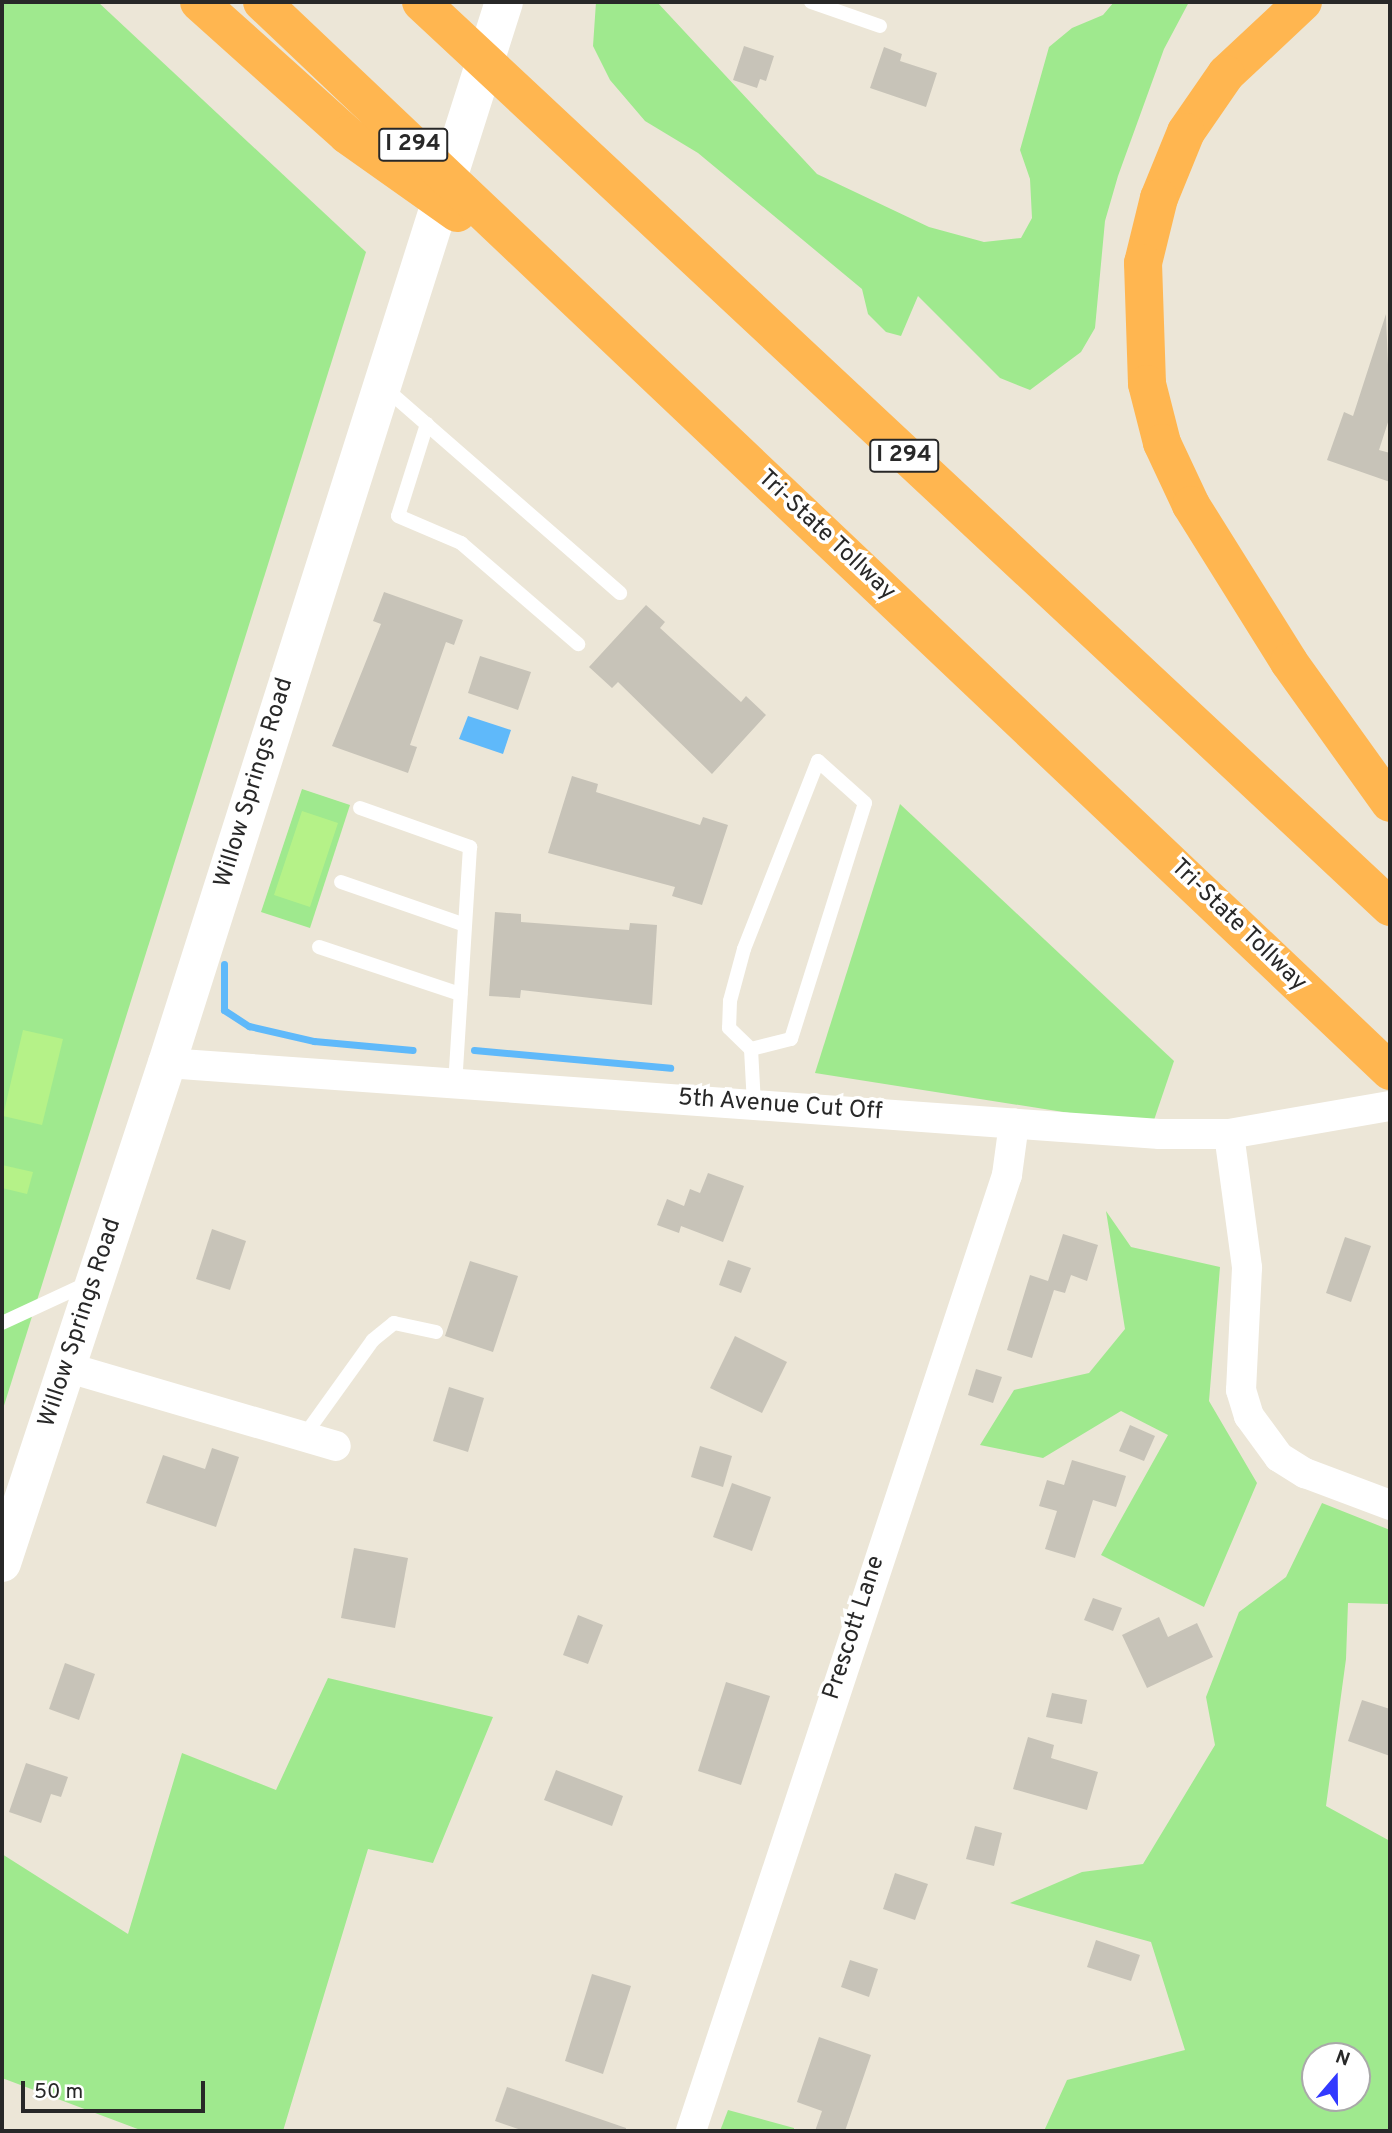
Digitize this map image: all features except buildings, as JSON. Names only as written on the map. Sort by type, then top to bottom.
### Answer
[{"type":"highway","points":[[199,2],[347,135],[565,289]]},
{"type":"highway","name":"Tri-State Tollway","points":[[262,2],[1390,1071]]},
{"type":"highway","name":"I 294","points":[[421,2],[1390,907]]},
{"type":"highway","points":[[1303,2],[1226,74],[1186,132],[1159,198],[1143,263],[1147,384],[1162,443],[1191,505],[1289,662],[1390,803]]},
{"type":"main road","name":"Willow Springs Road","points":[[2,1563],[167,1063],[504,2]]},
{"type":"street","name":"5th Avenue Cut Off","points":[[167,1063],[1014,1123],[1229,1134],[1390,1106]]},
{"type":"street","name":"Prescott Lane","points":[[691,2131],[1003,1186],[1014,1123]]},
{"type":"street","points":[[1229,1134],[1247,1268],[1241,1390],[1249,1416],[1279,1457],[1305,1473],[1390,1505]]},
{"type":"street","points":[[66,1367],[336,1446]]},
{"type":"lane","points":[[811,2],[880,26]]},
{"type":"lane","points":[[381,384],[621,593]]},
{"type":"lane","points":[[427,424],[398,516],[461,543],[578,643]]},
{"type":"lane","points":[[751,1049],[791,1039],[865,803],[818,761],[744,949],[730,1001],[729,1028],[751,1049],[754,1104]]},
{"type":"lane","points":[[360,808],[470,847],[455,1085]]},
{"type":"lane","points":[[341,882],[465,925]]},
{"type":"lane","points":[[318,947],[460,994]]},
{"type":"lane","points":[[2,1323],[94,1281]]},
{"type":"lane","points":[[304,1436],[373,1340],[394,1322],[436,1332]]},
{"type":"green space","points":[[2,2],[98,2],[366,252],[2,1412]]},
{"type":"green space","points":[[596,2],[657,2],[817,174],[929,227],[984,242],[1021,238],[1032,218],[1030,179],[1020,150],[1049,47],[1072,28],[1103,15],[1114,2],[1189,2],[1164,49],[1118,176],[1105,221],[1095,328],[1081,352],[1030,390],[1000,378],[918,296],[901,336],[886,332],[868,314],[862,289],[698,153],[645,121],[610,80],[593,46]]},
{"type":"green space","points":[[302,789],[350,805],[310,928],[261,912]]},
{"type":"green space","points":[[900,804],[1174,1061],[1152,1126],[815,1073]]},
{"type":"green space","points":[[302,811],[338,823],[310,907],[274,895]]},
{"type":"green space","points":[[23,1030],[63,1039],[42,1125],[3,1116]]},
{"type":"green space","points":[[2,1165],[33,1172],[27,1194],[2,1188]]},
{"type":"green space","points":[[1106,1211],[1131,1247],[1220,1267],[1209,1401],[1257,1483],[1204,1607],[1101,1555],[1168,1435],[1121,1411],[1043,1458],[980,1445],[1014,1390],[1089,1373],[1125,1329]]},
{"type":"green space","points":[[1322,1503],[1390,1530],[1390,1604],[1348,1603],[1346,1659],[1326,1806],[1390,1841],[1390,2131],[1044,2131],[1067,2080],[1185,2050],[1151,1942],[1010,1903],[1082,1872],[1143,1864],[1215,1745],[1206,1697],[1239,1612],[1286,1577]]},
{"type":"green space","points":[[328,1678],[493,1717],[433,1863],[368,1849],[283,2131],[143,2131],[2,2078],[2,1854],[128,1934],[182,1753],[276,1790]]},
{"type":"green space","points":[[728,2110],[794,2128],[794,2131],[720,2131]]},
{"type":"water","points":[[468,716],[511,730],[503,754],[459,739]]},
{"type":"waterway","points":[[224,964],[224,1010],[249,1026],[314,1041],[413,1050]]},
{"type":"waterway","points":[[474,1050],[670,1068]]}]
